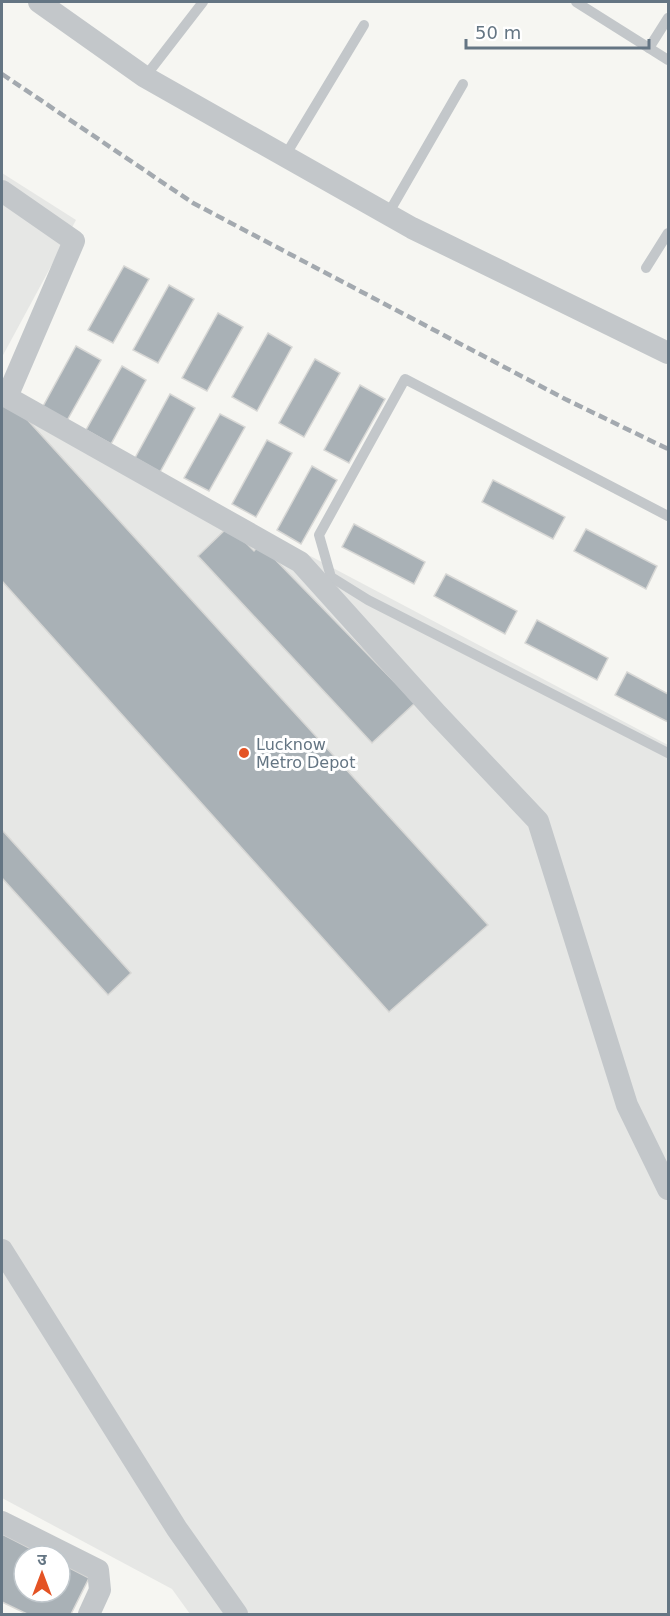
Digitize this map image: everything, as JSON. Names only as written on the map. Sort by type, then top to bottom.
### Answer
[{"type":"street","points":[[39,2],[145,77],[412,228],[669,353]]},
{"type":"street","points":[[2,191],[74,241],[7,397],[300,562],[437,714],[538,821],[627,1105],[669,1189]]},
{"type":"street","points":[[2,1250],[177,1529],[237,1614]]},
{"type":"street","points":[[2,1522],[98,1570],[100,1590],[89,1614]]},
{"type":"lane","points":[[145,77],[203,2]]},
{"type":"lane","points":[[576,2],[669,60]]},
{"type":"lane","points":[[649,48],[669,18]]},
{"type":"lane","points":[[285,156],[364,25]]},
{"type":"lane","points":[[388,214],[463,84]]},
{"type":"lane","points":[[646,268],[669,233]]},
{"type":"lane","points":[[669,516],[405,379],[318,535],[331,577],[368,600],[669,753]]},
{"type":"shaded area","points":[[2,173],[76,220],[2,357]]},
{"type":"shaded area","points":[[2,393],[668,745],[668,1614],[190,1614],[172,1589],[2,1498]]},
{"type":"building","points":[[124,266],[149,279],[113,343],[88,330]]},
{"type":"building","points":[[169,285],[194,299],[158,363],[133,350]]},
{"type":"building","points":[[218,313],[243,327],[207,391],[182,378]]},
{"type":"building","points":[[268,333],[292,347],[257,411],[232,397]]},
{"type":"building","points":[[76,346],[101,360],[65,424],[41,410]]},
{"type":"building","points":[[315,359],[340,373],[304,437],[279,423]]},
{"type":"building","points":[[122,366],[146,380],[111,444],[86,430]]},
{"type":"building","points":[[360,385],[385,399],[349,463],[324,450]]},
{"type":"building","name":"Lucknow Metro Depot","points":[[2,392],[488,925],[389,1012],[2,581]]},
{"type":"building","points":[[170,394],[195,408],[160,472],[135,458]]},
{"type":"building","points":[[220,414],[245,427],[209,491],[184,478]]},
{"type":"building","points":[[267,440],[292,453],[256,517],[232,504]]},
{"type":"building","points":[[312,466],[337,480],[301,544],[277,530]]},
{"type":"building","points":[[493,480],[565,517],[553,539],[482,502]]},
{"type":"building","points":[[354,524],[425,562],[414,584],[342,547]]},
{"type":"building","points":[[229,526],[254,551],[260,544],[415,703],[372,743],[198,556]]},
{"type":"building","points":[[586,529],[657,566],[646,589],[574,551]]},
{"type":"building","points":[[446,574],[517,611],[505,634],[434,596]]},
{"type":"building","points":[[537,620],[608,658],[597,680],[525,643]]},
{"type":"building","points":[[627,672],[668,694],[668,722],[615,695]]},
{"type":"building","points":[[2,830],[131,973],[108,995],[2,878]]},
{"type":"building","points":[[2,1534],[22,1544],[12,1544],[12,1604],[72,1604],[72,1569],[89,1578],[71,1614],[27,1614],[2,1602]]},
{"type":"railway","points":[[2,74],[193,203],[565,399],[668,449]]},
{"type":"place","name":"Lucknow Metro Depot","points":[[244,753]]}]
